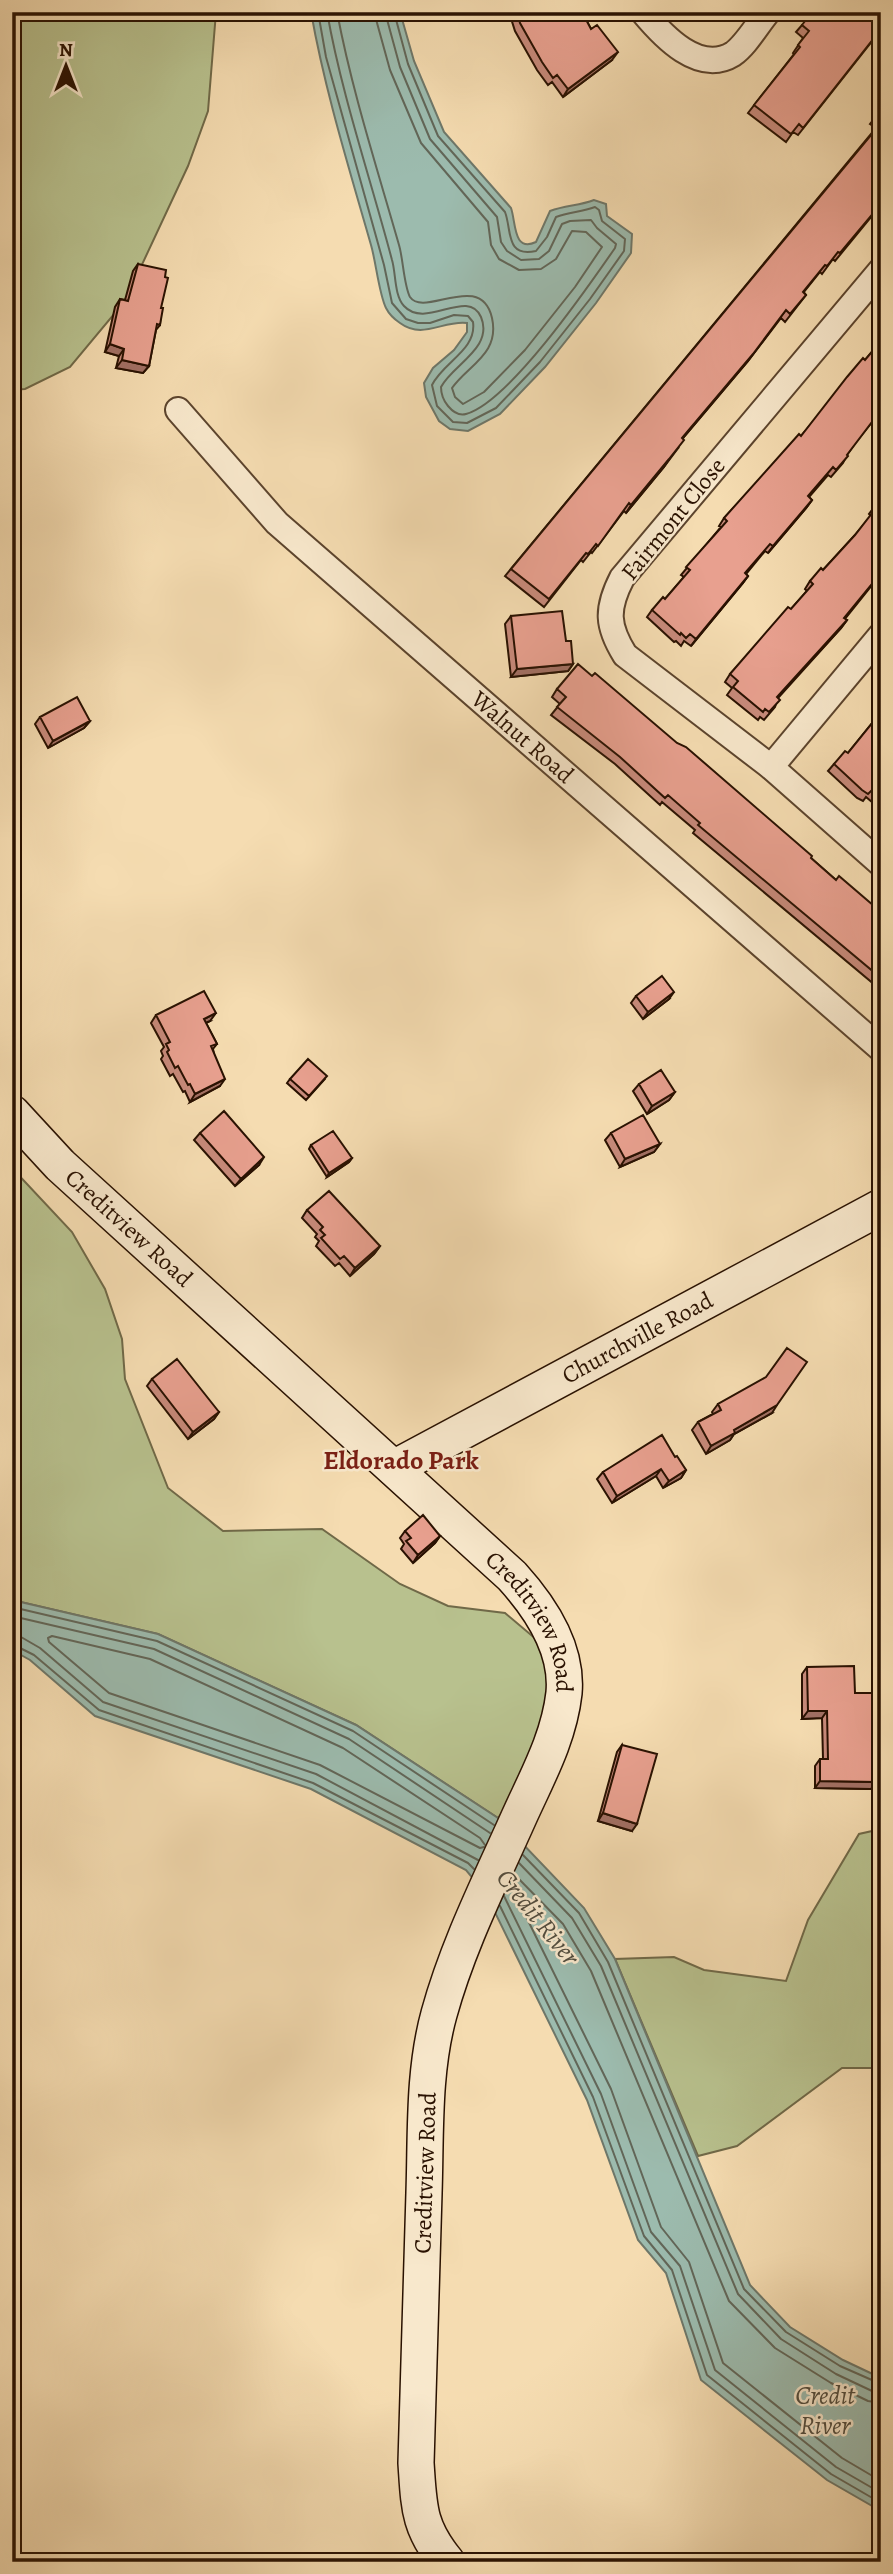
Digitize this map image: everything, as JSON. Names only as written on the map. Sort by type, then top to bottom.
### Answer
[{"type":"street","points":[[643,12],[671,40],[695,57],[707,61],[720,60],[735,52],[768,12]]},
{"type":"street","name":"Fairmont Close","points":[[881,271],[622,578],[612,597],[610,618],[614,638],[625,655],[771,766],[881,864]]},
{"type":"street","name":"Walnut Road","points":[[178,410],[277,523],[881,1049]]},
{"type":"street","points":[[771,766],[881,635]]},
{"type":"street","name":"Creditview Road","points":[[12,1113],[60,1165],[512,1576],[532,1598],[558,1647],[564,1665],[564,1691],[559,1724],[448,1982],[428,2061],[416,2463],[418,2502],[426,2527],[447,2562]]},
{"type":"street","name":"Churchville Road","points":[[394,1468],[881,1207]]},
{"type":"green space","points":[[12,12],[216,12],[208,111],[188,166],[125,301],[70,367],[25,389],[12,390]]},
{"type":"green space","points":[[12,1168],[72,1232],[105,1289],[122,1339],[125,1379],[168,1488],[223,1531],[322,1529],[400,1584],[448,1606],[505,1613],[543,1645],[558,1745],[498,1818],[356,1725],[158,1634],[12,1600]]},
{"type":"green space","points":[[881,1829],[881,2068],[842,2068],[737,2146],[698,2156],[615,1959],[674,1957],[704,1970],[786,1981],[808,1920],[859,1834]]},
{"type":"water","points":[[311,12],[400,12],[414,61],[444,132],[511,208],[519,240],[523,243],[536,242],[550,211],[594,200],[606,204],[607,216],[632,234],[631,253],[596,303],[545,367],[500,414],[468,431],[450,429],[439,421],[426,397],[424,383],[433,368],[454,350],[467,332],[467,323],[417,330],[398,321],[386,308],[330,100]]},
{"type":"water","name":"Credit River","points":[[12,1600],[158,1634],[356,1725],[498,1818],[584,1908],[615,1959],[750,2285],[790,2327],[843,2360],[881,2378],[881,2511],[827,2480],[701,2380],[666,2273],[638,2240],[587,2100],[486,1894],[466,1870],[311,1789],[95,1716],[30,1660],[12,1650]]},
{"type":"building","points":[[517,12],[582,12],[591,29],[597,25],[618,52],[568,89],[557,75],[553,78],[542,62],[520,23]]},
{"type":"building","points":[[812,12],[881,12],[881,29],[803,128],[799,124],[791,134],[754,105],[800,47],[798,45],[809,31],[802,25]]},
{"type":"building","points":[[881,123],[881,204],[840,253],[825,265],[803,292],[806,295],[790,314],[786,310],[753,354],[682,438],[684,440],[669,459],[631,505],[629,503],[598,546],[596,544],[586,553],[549,599],[511,569]]},
{"type":"building","points":[[138,264],[166,270],[165,277],[168,278],[149,366],[122,360],[124,349],[110,344],[120,299],[128,301]]},
{"type":"building","points":[[881,341],[881,410],[848,456],[836,470],[833,467],[808,496],[812,500],[773,546],[770,544],[745,573],[748,576],[696,639],[690,634],[686,638],[681,633],[680,635],[652,610],[690,570],[686,567],[727,521],[724,518],[799,434],[801,436],[863,358],[865,360]]},
{"type":"building","points":[[881,498],[881,573],[844,618],[847,620],[777,697],[780,700],[769,712],[765,709],[763,712],[733,687],[738,681],[730,674],[788,607],[791,609],[813,584],[810,581],[855,535]]},
{"type":"building","points":[[562,611],[566,641],[571,641],[573,664],[517,669],[511,616]]},
{"type":"building","points":[[578,664],[592,676],[595,673],[677,743],[686,747],[836,880],[839,876],[881,912],[881,978],[698,825],[700,823],[668,795],[665,798],[620,757],[557,707],[566,697],[557,689]]},
{"type":"building","points":[[77,697],[90,721],[53,741],[40,717]]},
{"type":"building","points":[[881,712],[881,790],[877,794],[872,790],[868,794],[834,764],[845,751],[848,753]]},
{"type":"building","points":[[12,855],[17,876],[12,877]]},
{"type":"building","points":[[662,976],[674,992],[648,1012],[636,996]]},
{"type":"building","points":[[204,991],[216,1013],[204,1019],[217,1044],[211,1046],[225,1079],[195,1094],[178,1066],[175,1068],[167,1052],[169,1050],[166,1044],[170,1042],[156,1015]]},
{"type":"building","points":[[308,1059],[327,1076],[309,1096],[290,1079]]},
{"type":"building","points":[[661,1070],[675,1092],[652,1106],[639,1084]]},
{"type":"building","points":[[224,1111],[264,1157],[241,1179],[200,1133]]},
{"type":"building","points":[[643,1115],[660,1144],[625,1159],[611,1133]]},
{"type":"building","points":[[333,1131],[352,1158],[329,1173],[311,1145]]},
{"type":"building","points":[[329,1191],[380,1246],[355,1268],[344,1256],[340,1259],[321,1238],[325,1235],[320,1230],[323,1227],[307,1210]]},
{"type":"building","points":[[787,1348],[807,1362],[777,1405],[711,1446],[698,1422],[721,1410],[718,1404],[766,1377]]},
{"type":"building","points":[[177,1359],[219,1412],[193,1432],[152,1379]]},
{"type":"building","points":[[662,1435],[686,1470],[669,1481],[661,1469],[617,1496],[603,1472]]},
{"type":"building","points":[[423,1515],[440,1536],[418,1555],[406,1541],[411,1538],[405,1531]]},
{"type":"building","points":[[854,1666],[855,1693],[881,1693],[881,1718],[875,1719],[877,1782],[820,1781],[820,1759],[828,1759],[827,1711],[808,1711],[807,1667]]},
{"type":"building","points":[[622,1745],[657,1754],[637,1824],[603,1813]]},
{"type":"building","points":[[878,1767],[881,1767],[881,1794],[878,1794]]},
{"type":"district","name":"Eldorado Park","points":[[401,1460]]}]
